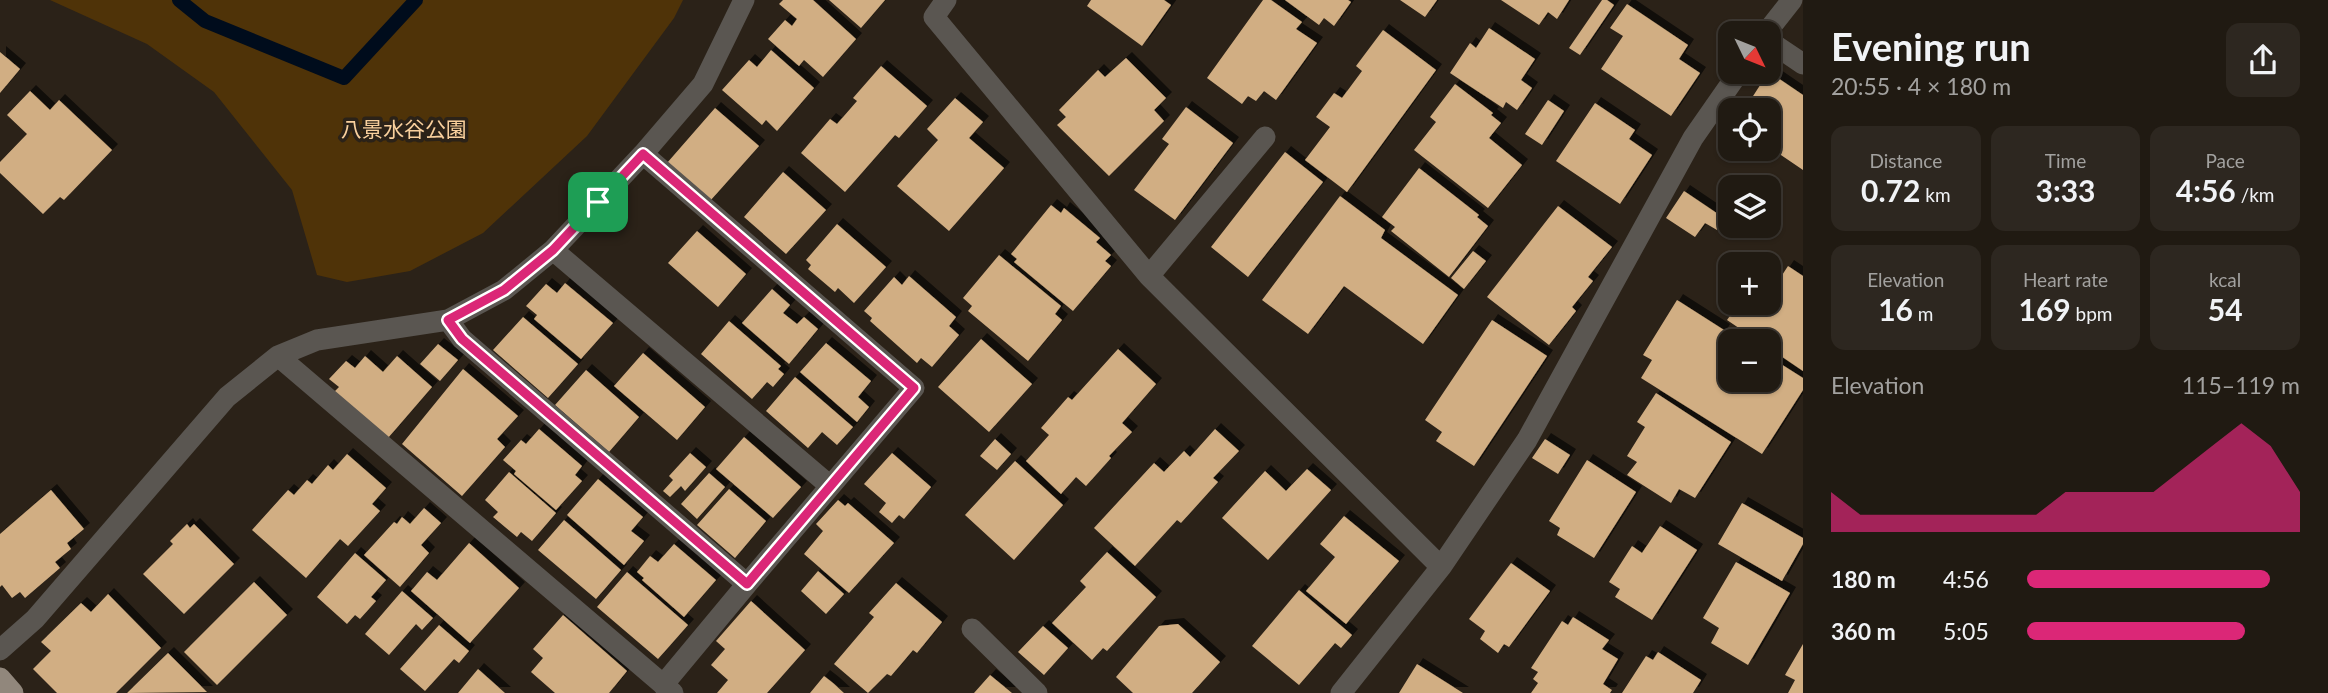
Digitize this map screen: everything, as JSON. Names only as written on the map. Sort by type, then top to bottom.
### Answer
[{"type":"main road","points":[[0,678],[13,693]]},
{"type":"street","points":[[0,650],[35,619],[227,397],[278,356],[317,340],[448,320],[504,290],[553,250],[643,154],[703,84],[744,0]]},
{"type":"street","points":[[946,0],[934,17],[1149,276],[1441,567]]},
{"type":"street","points":[[1775,21],[1792,0]]},
{"type":"street","points":[[1782,50],[1803,64]]},
{"type":"street","points":[[1341,693],[1441,567],[1527,440],[1693,138],[1731,84]]},
{"type":"street","points":[[1149,276],[1265,137]]},
{"type":"street","points":[[278,356],[668,689],[747,584],[914,388],[643,154]]},
{"type":"street","points":[[553,250],[829,485]]},
{"type":"street","points":[[448,320],[462,339],[747,584]]},
{"type":"street","points":[[972,629],[1037,693]]},
{"type":"green space","name":"八景水谷公園","points":[[50,0],[683,0],[674,18],[587,136],[483,233],[410,271],[347,282],[317,275],[292,190],[214,92],[147,44]]},
{"type":"building","points":[[783,0],[813,0],[856,39],[823,77],[804,60],[799,66],[768,39],[785,20],[792,26],[797,19],[779,4]]},
{"type":"building","points":[[829,0],[885,0],[861,28]]},
{"type":"building","points":[[1091,0],[1164,0],[1171,5],[1142,46],[1087,6]]},
{"type":"building","points":[[1263,0],[1271,0],[1302,22],[1296,29],[1317,43],[1276,100],[1264,91],[1256,101],[1248,96],[1242,104],[1207,78]]},
{"type":"building","points":[[1285,0],[1351,2],[1334,26],[1324,18],[1319,25]]},
{"type":"building","points":[[1400,0],[1437,0],[1425,17]]},
{"type":"building","points":[[1501,0],[1569,0],[1557,19],[1548,12],[1539,25]]},
{"type":"building","points":[[1602,0],[1614,5],[1580,55],[1569,48]]},
{"type":"building","points":[[1627,4],[1688,45],[1679,59],[1700,73],[1671,116],[1601,69],[1623,36],[1610,28]]},
{"type":"building","points":[[1489,28],[1535,59],[1521,80],[1532,88],[1517,110],[1506,102],[1503,108],[1450,73],[1470,43],[1476,48]]},
{"type":"building","points":[[1383,30],[1436,70],[1347,192],[1305,160],[1330,127],[1316,117],[1334,93],[1342,98],[1362,71],[1356,66]]},
{"type":"building","points":[[771,50],[814,88],[777,131],[766,120],[762,125],[722,90],[749,60],[757,67]]},
{"type":"building","points":[[0,52],[20,69],[0,93]]},
{"type":"building","points":[[1126,58],[1166,98],[1154,110],[1164,121],[1109,176],[1057,125],[1066,117],[1059,110],[1098,70],[1105,77]]},
{"type":"building","points":[[881,66],[927,106],[899,138],[895,135],[845,192],[801,153],[830,119],[837,124],[857,101],[853,98]]},
{"type":"building","points":[[1782,81],[1803,95],[1803,170],[1781,155],[1781,98],[1752,98],[1761,84],[1782,84]]},
{"type":"building","points":[[1455,84],[1493,113],[1491,115],[1501,123],[1489,138],[1522,165],[1488,208],[1414,150],[1436,122],[1430,117]]},
{"type":"building","points":[[30,91],[50,110],[59,100],[112,150],[64,200],[60,197],[43,214],[0,173],[0,162],[27,134],[7,115]]},
{"type":"building","points":[[955,98],[983,122],[969,138],[1004,168],[949,231],[897,186],[938,140],[927,129]]},
{"type":"building","points":[[1548,100],[1564,111],[1542,145],[1525,134]]},
{"type":"building","points":[[1595,103],[1635,130],[1629,139],[1652,155],[1620,204],[1556,161]]},
{"type":"building","points":[[1186,107],[1233,143],[1175,220],[1134,190],[1169,144],[1162,139]]},
{"type":"building","points":[[715,108],[759,146],[710,201],[667,163]]},
{"type":"building","points":[[1285,152],[1323,182],[1248,277],[1211,247]]},
{"type":"building","points":[[1419,168],[1479,215],[1477,217],[1488,226],[1449,277],[1391,231],[1395,227],[1382,217]]},
{"type":"building","points":[[783,172],[826,210],[786,254],[744,217]]},
{"type":"building","points":[[1684,191],[1718,214],[1718,228],[1705,223],[1695,237],[1666,218]]},
{"type":"building","points":[[1340,196],[1385,230],[1381,238],[1458,295],[1423,344],[1344,286],[1308,334],[1262,300]]},
{"type":"building","points":[[1051,205],[1061,213],[1064,208],[1100,238],[1096,242],[1111,255],[1105,261],[1111,266],[1073,311],[1014,262],[1017,259],[1011,254]]},
{"type":"building","points":[[1558,206],[1612,247],[1588,277],[1593,281],[1572,307],[1576,311],[1549,345],[1487,297]]},
{"type":"building","points":[[837,224],[886,267],[854,303],[838,288],[835,292],[808,269],[811,265],[806,260]]},
{"type":"building","points":[[697,231],[746,274],[718,307],[668,263]]},
{"type":"building","points":[[1473,251],[1486,261],[1464,289],[1451,278]]},
{"type":"building","points":[[999,255],[1061,306],[1055,314],[1062,320],[1028,361],[968,311],[972,306],[963,298]]},
{"type":"building","points":[[1788,266],[1803,276],[1803,371],[1781,356],[1781,329],[1740,329],[1727,320],[1731,315],[1781,315],[1781,277]]},
{"type":"building","points":[[909,276],[956,317],[949,326],[959,335],[932,367],[921,358],[917,363],[870,321],[872,318],[864,311],[894,277],[902,285]]},
{"type":"building","points":[[565,283],[613,323],[581,359],[534,319],[537,315],[526,306],[546,284],[557,293]]},
{"type":"building","points":[[772,289],[790,305],[783,313],[797,324],[804,317],[818,329],[789,364],[742,323]]},
{"type":"building","points":[[1677,300],[1722,329],[1718,329],[1718,392],[1781,392],[1781,364],[1803,378],[1803,390],[1762,454],[1641,378],[1652,360],[1643,355]]},
{"type":"building","points":[[523,317],[578,364],[548,398],[493,350]]},
{"type":"building","points":[[1492,320],[1547,356],[1474,466],[1436,441],[1442,432],[1425,420]]},
{"type":"building","points":[[729,321],[781,366],[778,369],[784,374],[773,387],[767,382],[752,399],[701,354]]},
{"type":"building","points":[[981,339],[1032,384],[989,432],[938,387]]},
{"type":"building","points":[[826,343],[871,381],[858,397],[869,407],[857,422],[800,372]]},
{"type":"building","points":[[438,344],[458,360],[440,381],[420,364]]},
{"type":"building","points":[[1118,349],[1156,384],[1122,423],[1132,432],[1109,456],[1111,458],[1086,486],[1076,477],[1061,494],[1026,461],[1049,435],[1041,428],[1068,397],[1072,400]]},
{"type":"building","points":[[643,353],[705,407],[677,440],[614,386]]},
{"type":"building","points":[[365,356],[383,372],[397,356],[432,387],[388,438],[334,392],[339,387],[329,379],[346,361],[355,368]]},
{"type":"building","points":[[463,369],[518,416],[497,439],[505,447],[462,496],[402,444]]},
{"type":"building","points":[[586,370],[639,417],[609,452],[555,405]]},
{"type":"building","points":[[795,377],[853,427],[837,445],[822,432],[808,448],[766,411]]},
{"type":"building","points":[[1656,393],[1731,442],[1695,498],[1679,489],[1671,503],[1627,475],[1637,462],[1627,456],[1645,427],[1637,422]]},
{"type":"building","points":[[539,429],[582,466],[575,475],[582,481],[556,510],[514,474],[516,471],[503,460],[521,440],[526,444]]},
{"type":"building","points":[[1215,429],[1239,451],[1213,478],[1218,482],[1181,523],[1177,520],[1135,566],[1094,528],[1154,463],[1164,472],[1184,451],[1190,457]]},
{"type":"building","points":[[744,437],[801,487],[773,518],[716,469]]},
{"type":"building","points":[[995,439],[1011,454],[997,470],[980,456]]},
{"type":"building","points":[[1545,439],[1570,455],[1558,474],[1532,458]]},
{"type":"building","points":[[690,453],[706,467],[685,491],[681,486],[670,497],[663,491],[673,480],[669,476]]},
{"type":"building","points":[[892,453],[931,487],[904,519],[899,515],[892,523],[879,512],[886,503],[864,484]]},
{"type":"building","points":[[347,454],[386,488],[372,504],[380,511],[348,546],[340,539],[306,578],[252,530],[288,490],[294,495],[307,480],[312,484],[328,465],[333,470]]},
{"type":"building","points":[[1587,460],[1636,492],[1594,558],[1557,535],[1560,528],[1549,521]]},
{"type":"building","points":[[1015,461],[1063,505],[1014,560],[965,515]]},
{"type":"building","points":[[1307,469],[1331,490],[1268,560],[1222,518],[1265,471],[1286,491]]},
{"type":"building","points":[[509,472],[556,513],[532,541],[521,532],[517,537],[493,517],[498,512],[485,500]]},
{"type":"building","points":[[709,473],[725,487],[697,519],[681,504]]},
{"type":"building","points":[[598,479],[643,517],[631,531],[644,541],[624,565],[567,515]]},
{"type":"building","points":[[729,489],[766,521],[735,558],[697,525]]},
{"type":"building","points":[[51,490],[84,529],[67,543],[71,549],[55,562],[60,568],[25,598],[20,592],[12,598],[2,585],[0,587],[0,534]]},
{"type":"building","points":[[838,500],[845,506],[848,503],[894,543],[849,593],[804,554],[823,531],[816,524]]},
{"type":"building","points":[[1742,503],[1803,538],[1803,544],[1782,581],[1718,544]]},
{"type":"building","points":[[424,508],[441,523],[421,545],[429,553],[400,587],[364,555],[394,522],[397,524],[402,517],[410,524]]},
{"type":"building","points":[[1344,516],[1399,561],[1346,624],[1306,591],[1335,557],[1320,544]]},
{"type":"building","points":[[564,520],[621,570],[596,599],[538,550]]},
{"type":"building","points":[[187,524],[190,528],[194,524],[234,564],[184,614],[143,574],[173,544],[170,541]]},
{"type":"building","points":[[1660,526],[1697,550],[1652,620],[1615,597],[1620,589],[1609,582],[1632,546],[1642,553]]},
{"type":"building","points":[[469,543],[519,588],[470,643],[411,591],[427,572],[437,580]]},
{"type":"building","points":[[674,544],[716,580],[684,617],[642,580],[644,578],[637,572],[650,556],[658,562]]},
{"type":"building","points":[[1107,552],[1156,597],[1107,651],[1103,648],[1092,660],[1052,623],[1086,587],[1080,581]]},
{"type":"building","points":[[355,553],[386,580],[371,597],[376,601],[360,619],[355,615],[347,624],[317,597]]},
{"type":"building","points":[[1736,562],[1790,593],[1748,665],[1711,643],[1719,628],[1703,618]]},
{"type":"building","points":[[1511,563],[1550,591],[1509,647],[1504,644],[1498,653],[1480,639],[1485,631],[1469,619]]},
{"type":"building","points":[[818,571],[844,594],[826,614],[801,591]]},
{"type":"building","points":[[627,572],[688,625],[658,659],[597,607]]},
{"type":"building","points":[[254,582],[287,615],[217,685],[184,652]]},
{"type":"building","points":[[896,583],[942,622],[917,653],[913,650],[891,676],[887,674],[868,693],[834,664],[874,617],[869,613]]},
{"type":"building","points":[[1299,590],[1352,635],[1341,648],[1335,643],[1299,685],[1252,646]]},
{"type":"building","points":[[402,591],[433,618],[422,630],[416,624],[389,655],[365,634]]},
{"type":"building","points":[[108,594],[161,648],[116,693],[57,693],[33,669],[51,651],[41,642],[81,603],[91,612]]},
{"type":"building","points":[[751,601],[805,650],[767,693],[717,693],[728,680],[711,665],[725,649],[716,641]]},
{"type":"building","points":[[563,615],[627,671],[609,693],[555,693],[531,672],[543,658],[533,649]]},
{"type":"building","points":[[1573,617],[1609,640],[1602,649],[1618,659],[1603,684],[1612,690],[1610,693],[1531,693],[1538,683],[1533,679],[1538,672],[1531,668],[1562,621],[1568,625]]},
{"type":"building","points":[[1178,624],[1220,662],[1192,693],[1133,693],[1116,677],[1159,626]]},
{"type":"building","points":[[439,625],[469,651],[459,663],[454,659],[425,691],[400,669]]},
{"type":"building","points":[[1043,626],[1068,648],[1044,675],[1018,652]]},
{"type":"building","points":[[1803,644],[1803,693],[1788,693],[1795,680],[1785,675]]},
{"type":"building","points":[[1658,652],[1701,680],[1693,693],[1622,693],[1646,656],[1653,660]]},
{"type":"building","points":[[168,653],[207,692],[127,693]]},
{"type":"building","points":[[1417,664],[1463,693],[1399,693]]},
{"type":"building","points":[[478,669],[505,693],[458,693]]},
{"type":"building","points":[[990,675],[1012,693],[974,693]]},
{"type":"building","points":[[824,676],[833,683],[844,693],[810,693]]},
{"type":"waterway","points":[[179,0],[205,21],[344,78],[416,0]]},
{"type":"route","points":[[643,154],[914,388],[747,584],[462,339],[448,320],[504,290],[553,250],[598,202],[643,154]]}]
